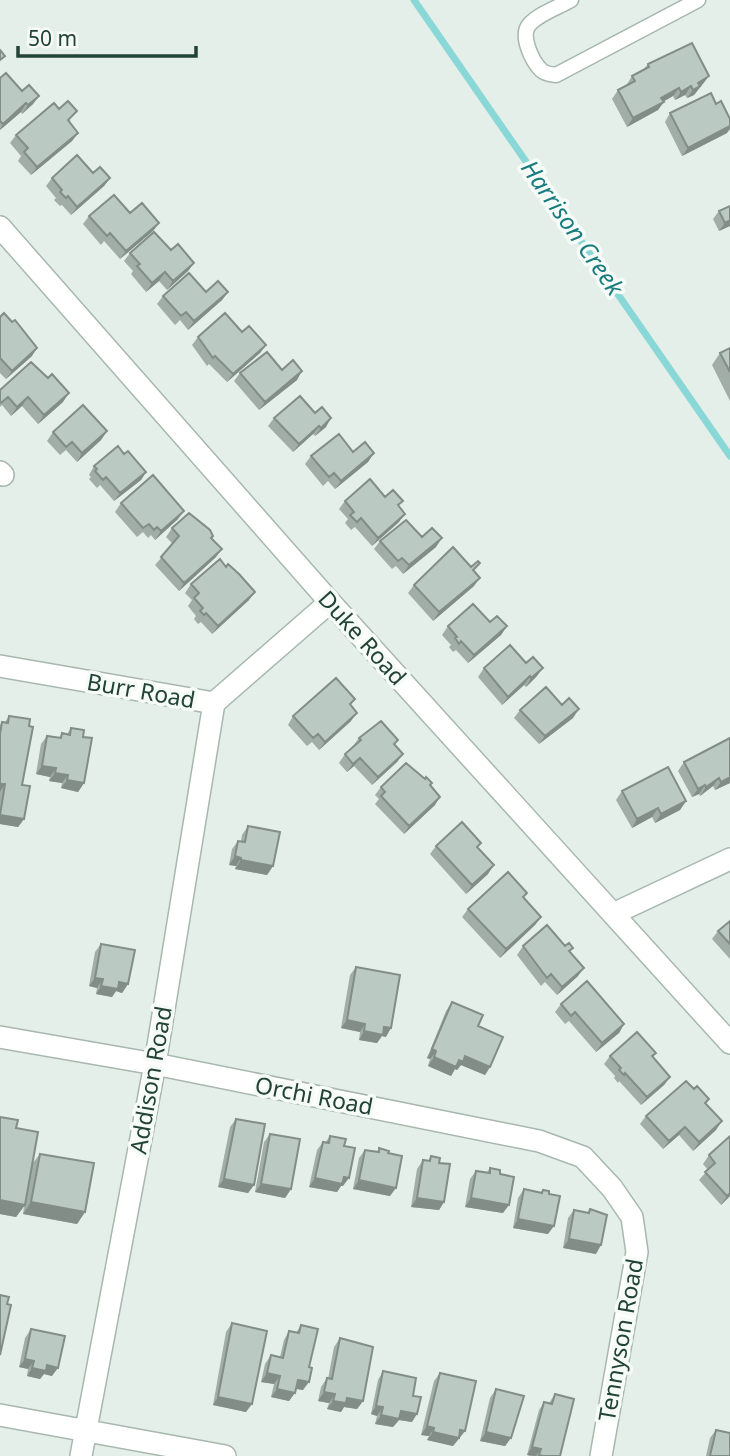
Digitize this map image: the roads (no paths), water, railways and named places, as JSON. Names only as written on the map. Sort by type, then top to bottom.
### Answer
[{"type":"street","name":"Duke Road","points":[[0,227],[330,603],[730,1043]]},
{"type":"street","name":"Burr Road","points":[[0,666],[214,704],[330,603]]},
{"type":"street","name":"Addison Road","points":[[81,1456],[155,1064],[214,704]]},
{"type":"street","points":[[613,914],[730,859]]},
{"type":"street","name":"Orchi Road","points":[[0,1037],[155,1064],[539,1141],[583,1157],[612,1188]]},
{"type":"street","name":"Tennyson Road","points":[[601,1456],[637,1252],[632,1217],[612,1188]]},
{"type":"street","points":[[0,1415],[225,1456]]},
{"type":"lane","points":[[571,0],[526,28],[525,38],[533,56],[540,70],[548,74],[556,75],[698,0]]},
{"type":"waterway","name":"Harrison Creek","points":[[414,0],[730,456]]}]
